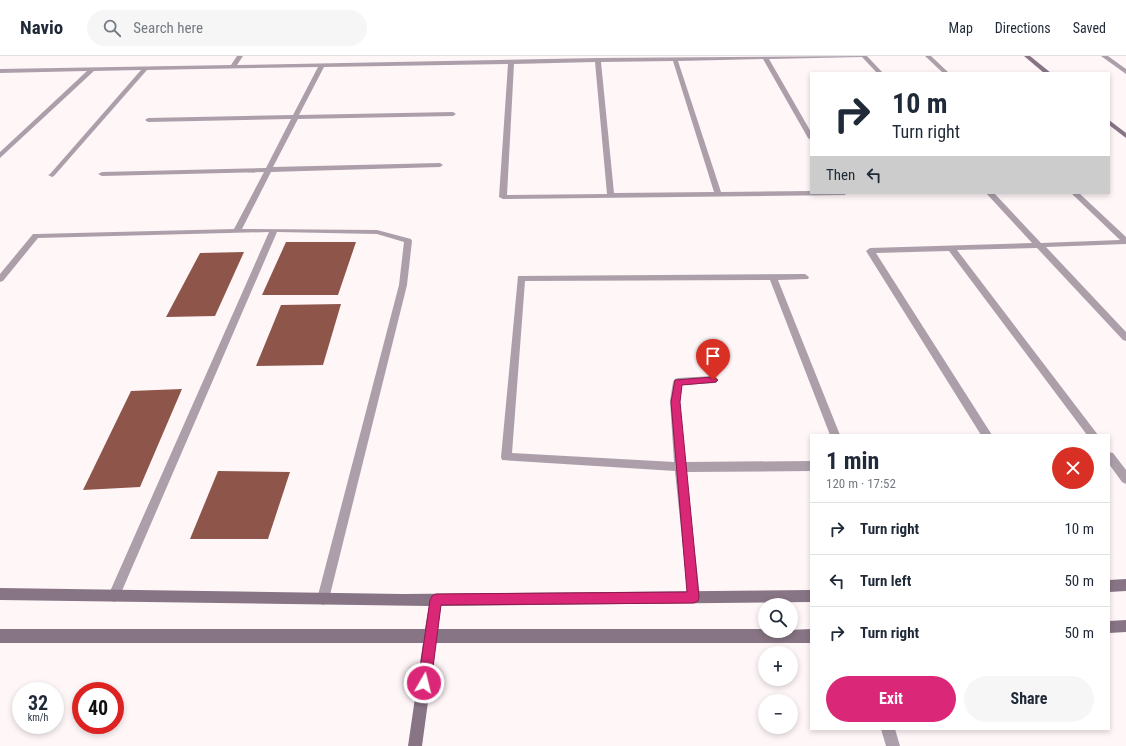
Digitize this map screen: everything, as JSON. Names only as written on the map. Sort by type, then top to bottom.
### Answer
[{"type":"main road","points":[[1027,56],[1047,72]]},
{"type":"main road","points":[[1110,123],[1126,136]]},
{"type":"main road","points":[[1110,586],[1126,585]]},
{"type":"main road","points":[[0,594],[436,600],[810,596]]},
{"type":"main road","points":[[415,746],[436,600]]},
{"type":"main road","points":[[1110,627],[1126,626]]},
{"type":"main road","points":[[0,636],[810,636]]},
{"type":"street","points":[[233,66],[240,56]]},
{"type":"street","points":[[352,65],[357,56]]},
{"type":"street","points":[[0,70],[352,65],[492,59],[511,62],[860,56]]},
{"type":"street","points":[[864,56],[879,72]]},
{"type":"street","points":[[928,56],[945,72]]},
{"type":"street","points":[[1104,56],[1126,72]]},
{"type":"street","points":[[679,58],[718,195]]},
{"type":"street","points":[[765,58],[810,136]]},
{"type":"street","points":[[598,60],[611,196]]},
{"type":"street","points":[[511,62],[509,113],[502,197],[810,194]]},
{"type":"street","points":[[237,231],[322,65]]},
{"type":"street","points":[[52,175],[146,68]]},
{"type":"street","points":[[0,156],[93,69]]},
{"type":"street","points":[[148,120],[453,114]]},
{"type":"street","points":[[102,174],[440,165]]},
{"type":"street","points":[[991,194],[1126,338]]},
{"type":"street","points":[[1076,194],[1126,241]]},
{"type":"street","points":[[114,596],[274,230]]},
{"type":"street","points":[[0,279],[36,236],[274,230],[377,232],[408,241],[403,285],[323,599]]},
{"type":"street","points":[[986,434],[870,251],[1126,241]]},
{"type":"street","points":[[951,248],[1092,434]]},
{"type":"street","points":[[773,277],[836,434]]},
{"type":"street","points":[[805,277],[521,278],[506,457],[680,467],[810,466]]},
{"type":"street","points":[[694,597],[680,467],[676,402],[678,382],[713,380]]},
{"type":"street","points":[[1110,457],[1126,479]]},
{"type":"street","points":[[888,730],[893,746]]},
{"type":"building","points":[[286,242],[356,242],[338,295],[262,295]]},
{"type":"building","points":[[244,252],[215,316],[166,317],[200,253]]},
{"type":"building","points":[[341,304],[323,365],[256,366],[281,305]]},
{"type":"building","points":[[182,389],[140,487],[83,490],[131,391]]},
{"type":"building","points":[[218,471],[290,472],[268,539],[190,539]]},
{"type":"route","points":[[424,683],[436,600],[694,597],[680,467],[676,402],[678,382],[713,380]]}]
